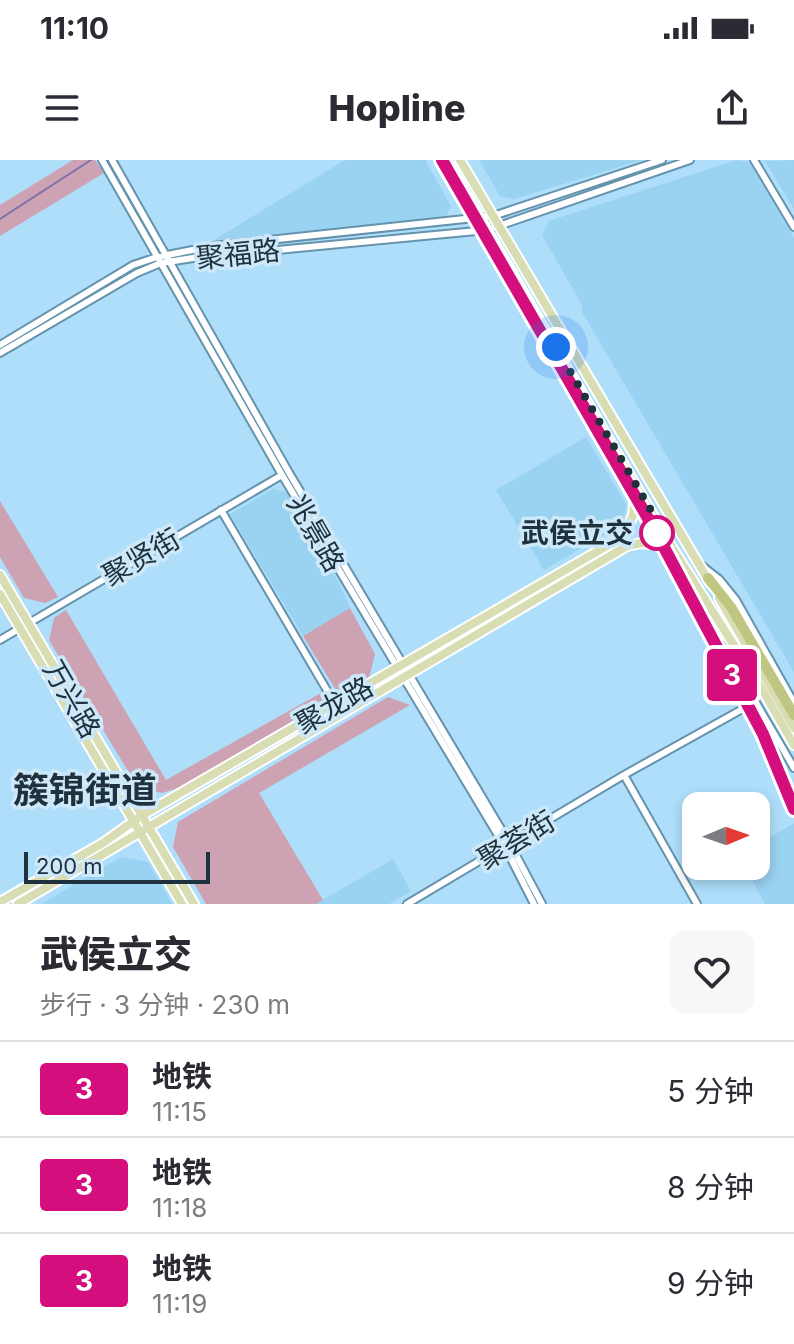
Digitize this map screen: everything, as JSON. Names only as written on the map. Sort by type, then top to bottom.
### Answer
[{"type":"highway","points":[[708,578],[731,607],[770,687],[794,715]]},
{"type":"main road","points":[[446,160],[671,546],[770,687],[794,728]]},
{"type":"main road","points":[[460,160],[708,578]]},
{"type":"main road","points":[[524,292],[534,285]]},
{"type":"main road","name":"聚龙路","points":[[18,904],[140,824],[335,704],[624,536],[633,515],[636,485]]},
{"type":"main road","name":"聚龙路","points":[[0,902],[405,675],[627,546],[641,543],[671,546]]},
{"type":"main road","name":"万兴路","points":[[0,575],[24,626],[140,824],[194,904]]},
{"type":"main road","points":[[0,594],[24,626]]},
{"type":"main road","points":[[770,687],[794,745]]},
{"type":"main road","points":[[140,824],[182,904]]},
{"type":"street","name":"兆景路","points":[[102,160],[542,904]]},
{"type":"street","name":"兆景路","points":[[112,160],[282,475],[400,666]]},
{"type":"street","points":[[0,345],[133,265],[213,246],[481,219],[662,160]]},
{"type":"street","name":"聚福路","points":[[0,353],[163,259],[487,230],[690,160]]},
{"type":"street","points":[[754,160],[794,227]]},
{"type":"street","name":"聚贤街","points":[[0,640],[282,475]]},
{"type":"street","points":[[221,510],[335,704]]},
{"type":"street","points":[[700,565],[719,579],[736,600],[793,698]]},
{"type":"street","points":[[698,588],[713,629],[794,768]]},
{"type":"street","name":"聚荟街","points":[[407,904],[624,775],[755,702]]},
{"type":"street","points":[[624,775],[697,904]]},
{"type":"street","name":"兆景路","points":[[507,845],[534,904]]},
{"type":"shaded area","points":[[73,160],[95,160],[104,173],[0,236],[0,205]]},
{"type":"shaded area","points":[[345,160],[425,160],[451,206],[445,218],[214,240]]},
{"type":"shaded area","points":[[479,160],[642,160],[514,199],[500,196]]},
{"type":"shaded area","points":[[736,160],[749,162],[794,238],[794,672],[582,312],[582,305],[542,235],[549,221]]},
{"type":"shaded area","points":[[794,160],[794,209],[765,161]]},
{"type":"shaded area","points":[[586,437],[627,506],[620,526],[544,570],[496,490]]},
{"type":"shaded area","points":[[273,489],[287,492],[350,608],[303,636],[230,514]]},
{"type":"shaded area","points":[[0,501],[58,597],[45,603],[24,598],[0,557]]},
{"type":"shaded area","points":[[350,608],[375,654],[369,678],[339,695],[303,636]]},
{"type":"shaded area","points":[[66,610],[166,780],[321,693],[323,703],[181,787],[162,793],[137,786],[49,640],[54,618]]},
{"type":"shaded area","points":[[388,697],[410,705],[259,793],[323,900],[316,904],[206,904],[173,847],[178,822]]},
{"type":"shaded area","points":[[794,823],[794,904],[765,904],[752,880],[770,880],[770,838]]},
{"type":"shaded area","points":[[121,857],[148,862],[172,904],[41,904]]},
{"type":"shaded area","points":[[393,859],[411,891],[389,904],[316,904]]},
{"type":"waterway","points":[[0,219],[91,160]]},
{"type":"metro line","name":"3","points":[[442,160],[657,534],[763,734],[794,809]]},
{"type":"place","name":"武侯立交","points":[[657,533]]},
{"type":"district","name":"簇锦街道","points":[[85,790]]},
{"type":"route","points":[[556,347],[660,526],[657,533]]}]
